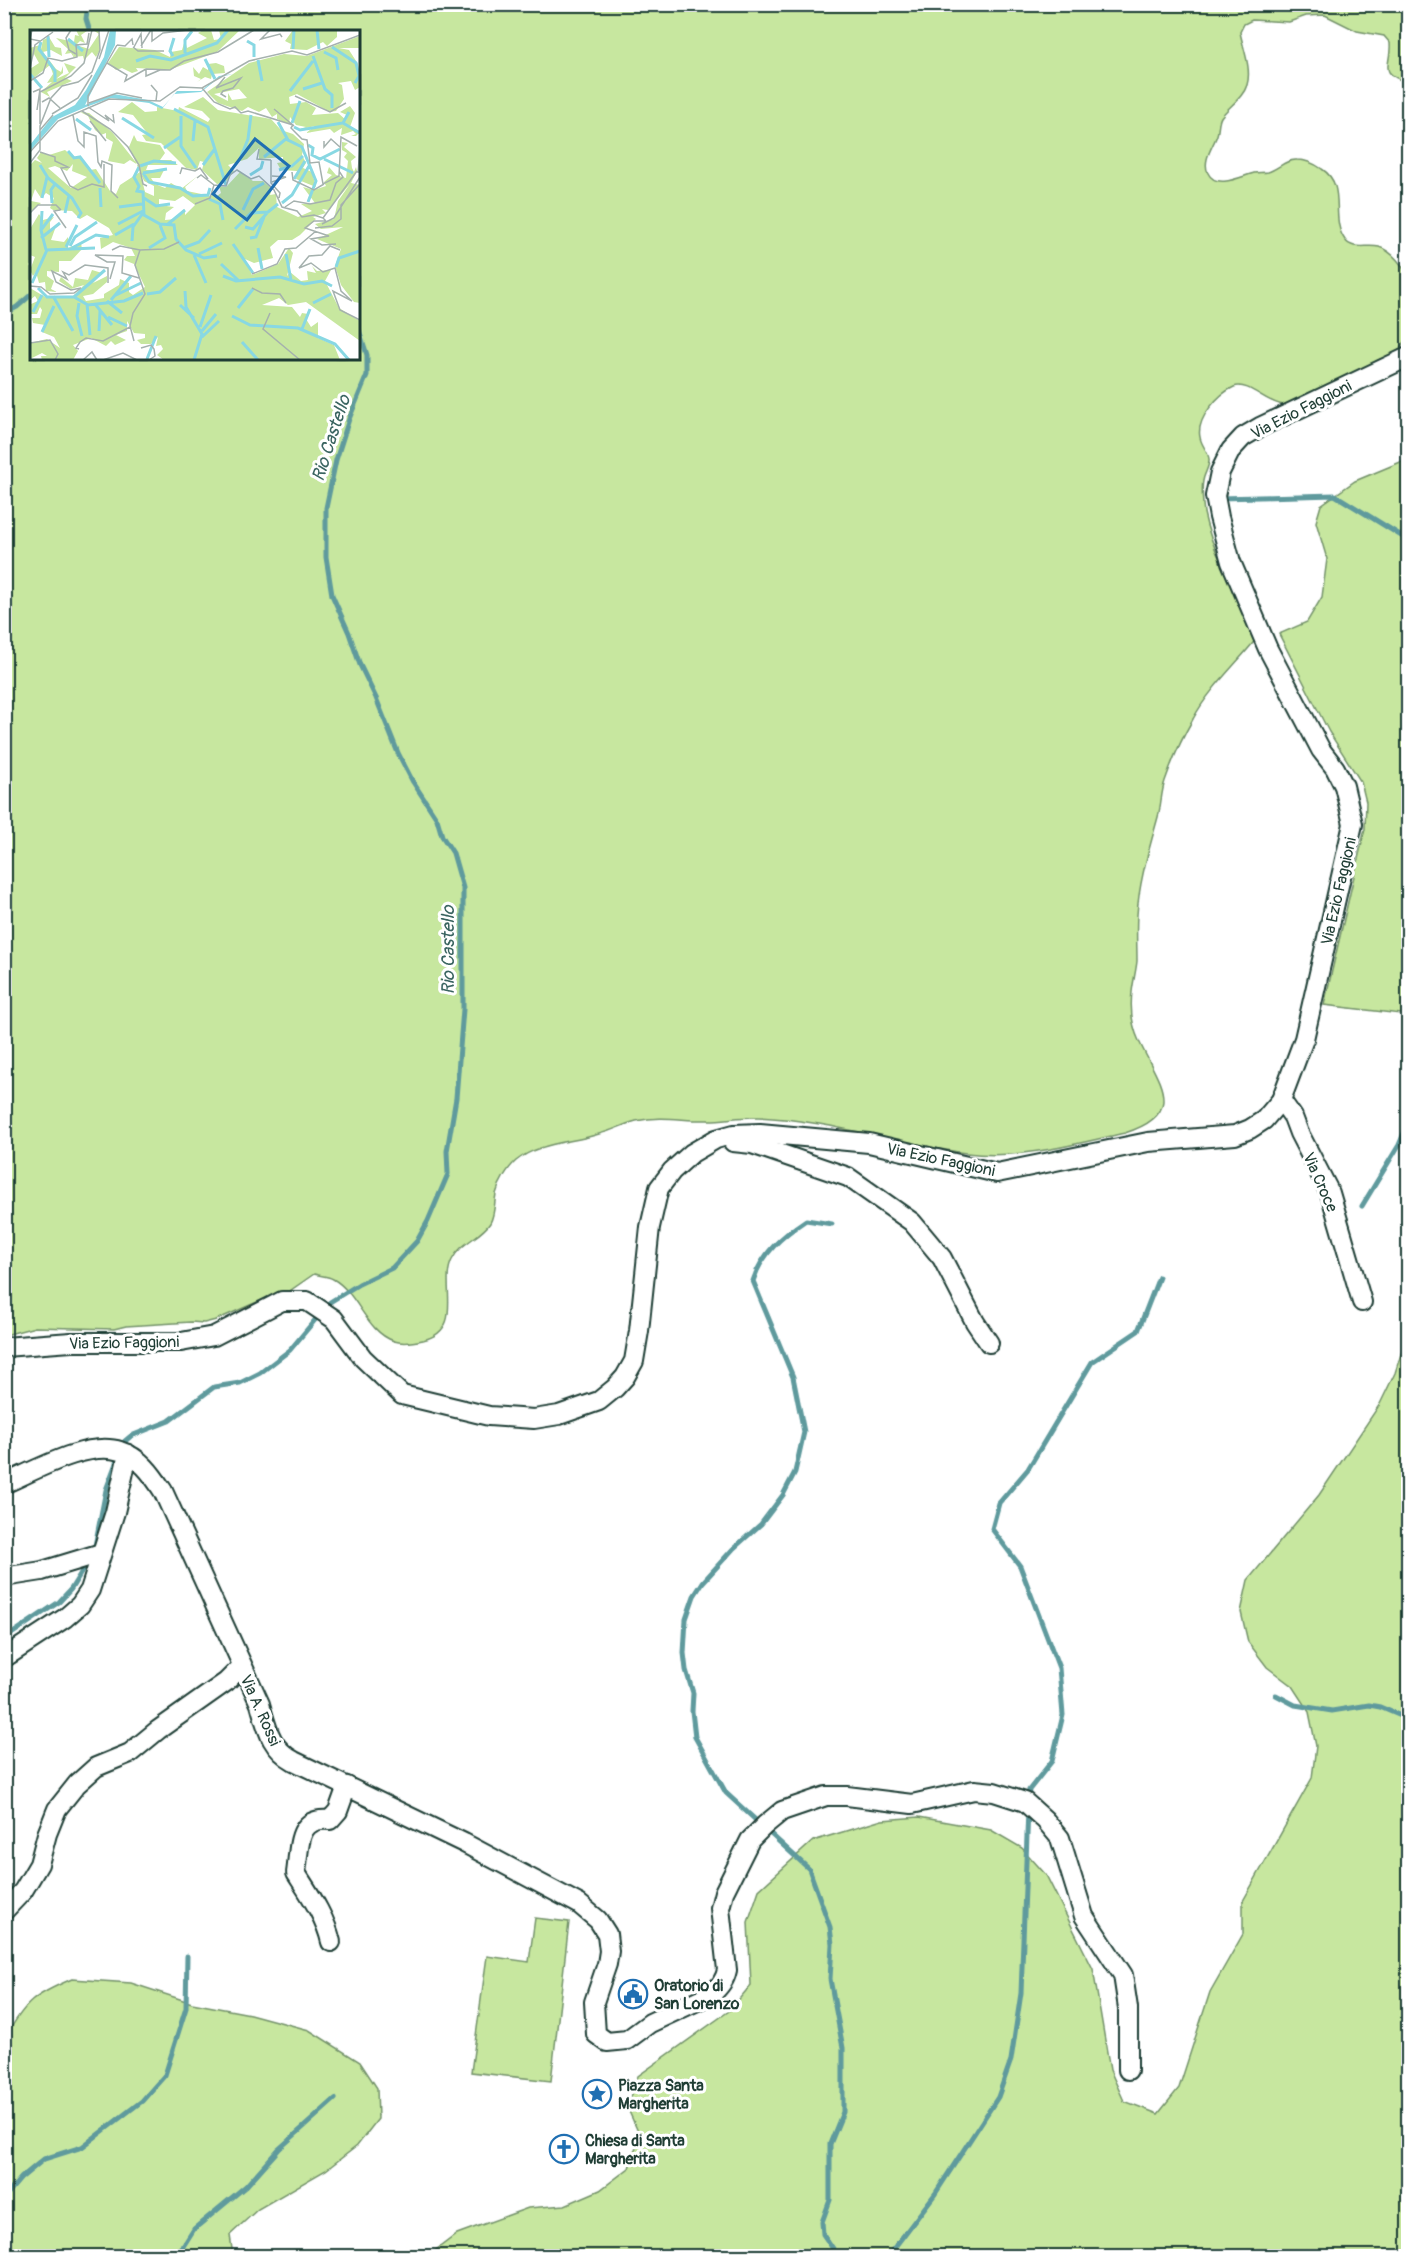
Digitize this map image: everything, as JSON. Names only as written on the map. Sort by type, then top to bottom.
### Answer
[{"type":"street","name":"Via Ezio Faggioni","points":[[4,1347],[71,1342],[181,1342],[214,1336],[282,1301],[307,1302],[334,1319],[363,1358],[402,1395],[489,1416],[534,1419],[559,1415],[599,1401],[625,1377],[634,1361],[650,1227],[659,1188],[672,1171],[692,1153],[716,1139],[734,1134],[760,1133],[870,1143],[997,1173],[1148,1142],[1235,1135],[1264,1120],[1281,1100],[1304,1039],[1353,824],[1344,786],[1335,768],[1321,750],[1268,649],[1231,562],[1215,496],[1220,472],[1231,450],[1243,437],[1408,357]]},
{"type":"street","name":"Via Croce","points":[[1281,1100],[1293,1117],[1330,1193],[1362,1302]]},
{"type":"street","points":[[716,1139],[752,1144],[848,1177],[912,1222],[942,1258],[975,1322],[989,1343]]},
{"type":"street","points":[[4,1484],[78,1454],[109,1449],[128,1454],[115,1512],[90,1590],[80,1605],[57,1624],[4,1658]]},
{"type":"street","name":"Via A. Rossi","points":[[128,1454],[147,1468],[163,1491],[260,1704],[270,1737],[277,1748],[294,1761],[464,1843],[579,1904],[598,1920],[607,1934],[609,1951],[594,2002],[596,2034],[607,2042],[627,2040],[650,2023],[712,1994],[720,1986],[727,1970],[720,1908],[724,1892],[750,1840],[782,1811],[826,1796],[847,1796],[912,1804],[974,1790],[994,1792],[1025,1802],[1045,1820],[1059,1838],[1084,1916],[1123,1975],[1128,2008],[1128,2070]]},
{"type":"street","points":[[4,1576],[42,1570],[101,1553]]},
{"type":"street","points":[[4,1911],[23,1891],[39,1864],[57,1809],[77,1784],[96,1767],[130,1753],[158,1730],[226,1682],[242,1667]]},
{"type":"street","points":[[331,1942],[328,1928],[317,1906],[296,1873],[302,1830],[310,1821],[319,1818],[330,1820],[338,1811],[347,1786]]},
{"type":"green space","points":[[4,5],[1408,5],[1408,83],[1398,79],[1389,71],[1390,43],[1384,36],[1357,31],[1325,15],[1306,16],[1289,22],[1252,20],[1244,24],[1240,32],[1248,65],[1247,85],[1239,98],[1221,117],[1217,135],[1207,158],[1208,173],[1217,181],[1268,172],[1293,160],[1313,164],[1330,176],[1336,193],[1340,231],[1345,240],[1352,245],[1384,249],[1397,260],[1404,270],[1408,279],[1408,336],[1396,354],[1378,360],[1356,374],[1284,405],[1271,401],[1245,387],[1234,387],[1215,401],[1201,423],[1200,437],[1209,459],[1202,489],[1208,529],[1220,560],[1261,633],[1216,685],[1200,707],[1181,742],[1164,786],[1142,878],[1138,902],[1137,961],[1131,1011],[1137,1035],[1160,1083],[1163,1095],[1162,1106],[1156,1116],[1144,1125],[1125,1133],[1046,1150],[986,1155],[940,1149],[837,1127],[784,1119],[656,1118],[636,1121],[604,1133],[535,1150],[513,1164],[497,1190],[494,1213],[490,1223],[460,1249],[452,1260],[448,1282],[448,1317],[444,1327],[436,1335],[423,1340],[401,1342],[384,1336],[369,1321],[342,1285],[331,1278],[314,1274],[288,1292],[204,1323],[126,1326],[114,1329],[35,1327],[5,1335]]},
{"type":"green space","points":[[1403,461],[1408,467],[1408,1013],[1401,1014],[1324,1005],[1365,829],[1366,802],[1361,782],[1329,732],[1279,634],[1307,622],[1322,597],[1327,559],[1316,522],[1321,505],[1355,481]]},
{"type":"green space","points":[[1408,1332],[1408,2256],[428,2256],[457,2234],[528,2208],[565,2205],[600,2190],[629,2168],[640,2136],[627,2107],[638,2076],[729,2011],[751,1985],[748,1922],[759,1890],[813,1841],[882,1820],[919,1817],[991,1830],[1022,1848],[1046,1875],[1093,1969],[1110,2070],[1124,2101],[1158,2114],[1179,2088],[1210,1992],[1243,1934],[1243,1901],[1312,1778],[1316,1746],[1309,1712],[1292,1686],[1267,1667],[1248,1642],[1241,1612],[1248,1580],[1319,1495],[1380,1404],[1395,1373]]},
{"type":"green space","points":[[535,1918],[569,1922],[551,2081],[471,2072],[487,1956],[529,1962]]},
{"type":"green space","points":[[72,1979],[131,1983],[192,2003],[250,2014],[309,2030],[360,2062],[377,2088],[378,2119],[357,2146],[326,2170],[258,2209],[230,2235],[233,2256],[5,2256],[5,2038],[32,2001],[48,1990]]},
{"type":"waterway","points":[[88,4],[86,19],[89,30]]},
{"type":"waterway","points":[[4,314],[30,296]]},
{"type":"waterway","name":"Rio Castello","points":[[125,1441],[131,1436],[169,1421],[214,1387],[240,1383],[260,1373],[290,1350],[330,1302],[359,1284],[392,1268],[417,1241],[448,1174],[447,1151],[456,1098],[463,1009],[463,888],[453,853],[442,836],[437,819],[413,782],[398,753],[360,665],[332,595],[326,557],[326,508],[336,460],[349,419],[367,375],[367,355],[360,333]]},
{"type":"waterway","points":[[1220,498],[1335,495],[1408,540]]},
{"type":"waterway","points":[[1362,1206],[1399,1145],[1408,1124]]},
{"type":"waterway","points":[[832,1224],[806,1220],[797,1226],[767,1254],[753,1281],[793,1377],[804,1432],[795,1472],[783,1495],[761,1524],[733,1549],[703,1582],[694,1596],[686,1619],[684,1653],[693,1693],[692,1711],[695,1737],[726,1793],[809,1869],[830,1927],[832,1944],[830,1979],[843,2048],[843,2112],[830,2144],[830,2200],[822,2222],[823,2234],[838,2256]]},
{"type":"waterway","points":[[1028,1800],[1029,1790],[1052,1761],[1063,1715],[1059,1668],[1020,1566],[992,1529],[999,1503],[1028,1469],[1092,1362],[1138,1331],[1159,1277]]},
{"type":"waterway","name":"Rio Castello","points":[[95,1546],[106,1490],[118,1458]]},
{"type":"waterway","name":"Rio Castello","points":[[4,1639],[59,1602],[71,1589],[87,1563]]},
{"type":"waterway","points":[[1276,1695],[1295,1705],[1332,1711],[1369,1705],[1380,1707],[1408,1719]]},
{"type":"waterway","points":[[888,2256],[935,2194],[998,2097],[1011,2060],[1021,1993],[1028,1809]]},
{"type":"waterway","points":[[4,2198],[21,2178],[44,2159],[82,2147],[142,2101],[165,2075],[186,2008],[187,1956]]},
{"type":"waterway","points":[[177,2256],[194,2229],[246,2186],[279,2149],[335,2099]]},
{"type":"place","name":"Oratorio di San Lorenzo","points":[[633,1994]]},
{"type":"place","name":"Piazza Santa Margherita","points":[[597,2094]]},
{"type":"place","name":"Chiesa di Santa Margherita","points":[[564,2149]]}]
